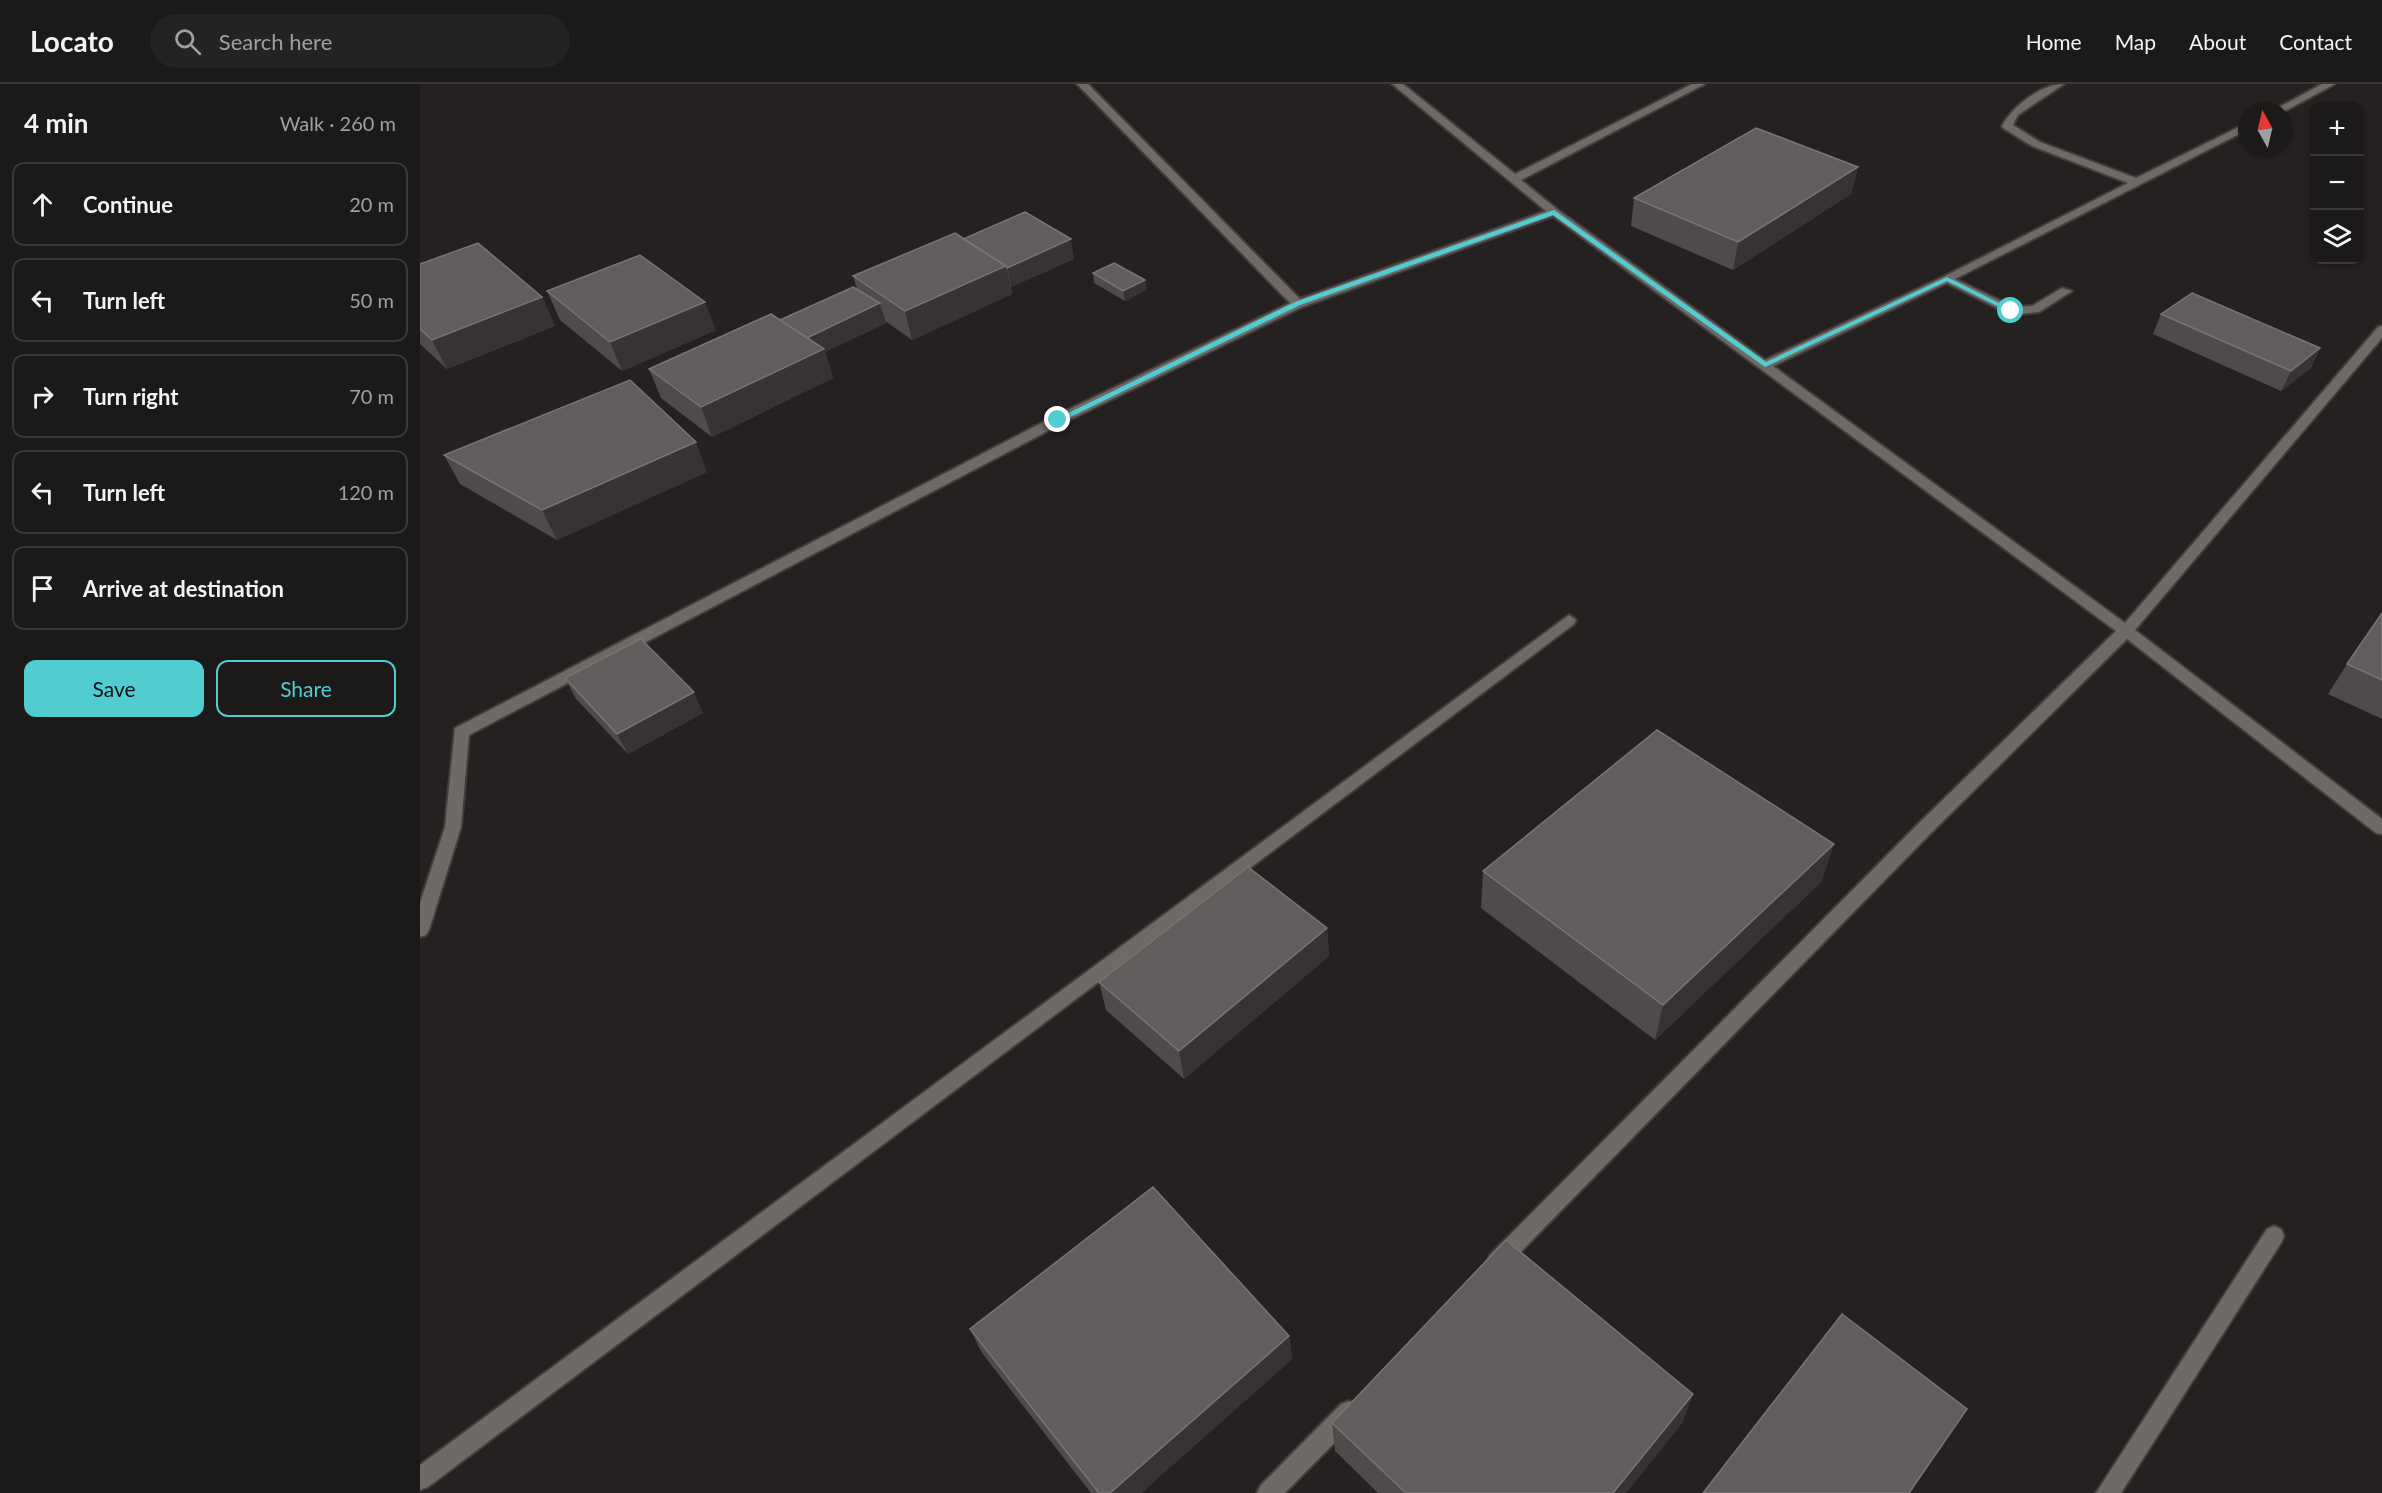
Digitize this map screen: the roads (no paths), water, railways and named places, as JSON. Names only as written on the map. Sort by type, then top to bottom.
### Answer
[{"type":"street","points":[[1082,84],[1298,304]]},
{"type":"street","points":[[1397,84],[1554,212],[2126,631],[2382,828]]},
{"type":"street","points":[[1514,179],[1700,84]]},
{"type":"street","points":[[2059,84],[2014,113],[2007,126],[2036,144],[2136,182]]},
{"type":"street","points":[[2292,103],[2330,84]]},
{"type":"street","points":[[1765,365],[1947,279],[2238,131]]},
{"type":"street","points":[[420,930],[453,827],[461,732],[1058,420],[1298,304],[1554,212]]},
{"type":"street","points":[[1947,279],[2011,311],[2035,309],[2066,291]]},
{"type":"street","points":[[1487,1272],[1923,830],[2126,631],[2382,330]]},
{"type":"street","points":[[420,1479],[1569,620]]},
{"type":"street","points":[[2108,1493],[2274,1236]]},
{"type":"street","points":[[1269,1493],[1362,1400]]}]
